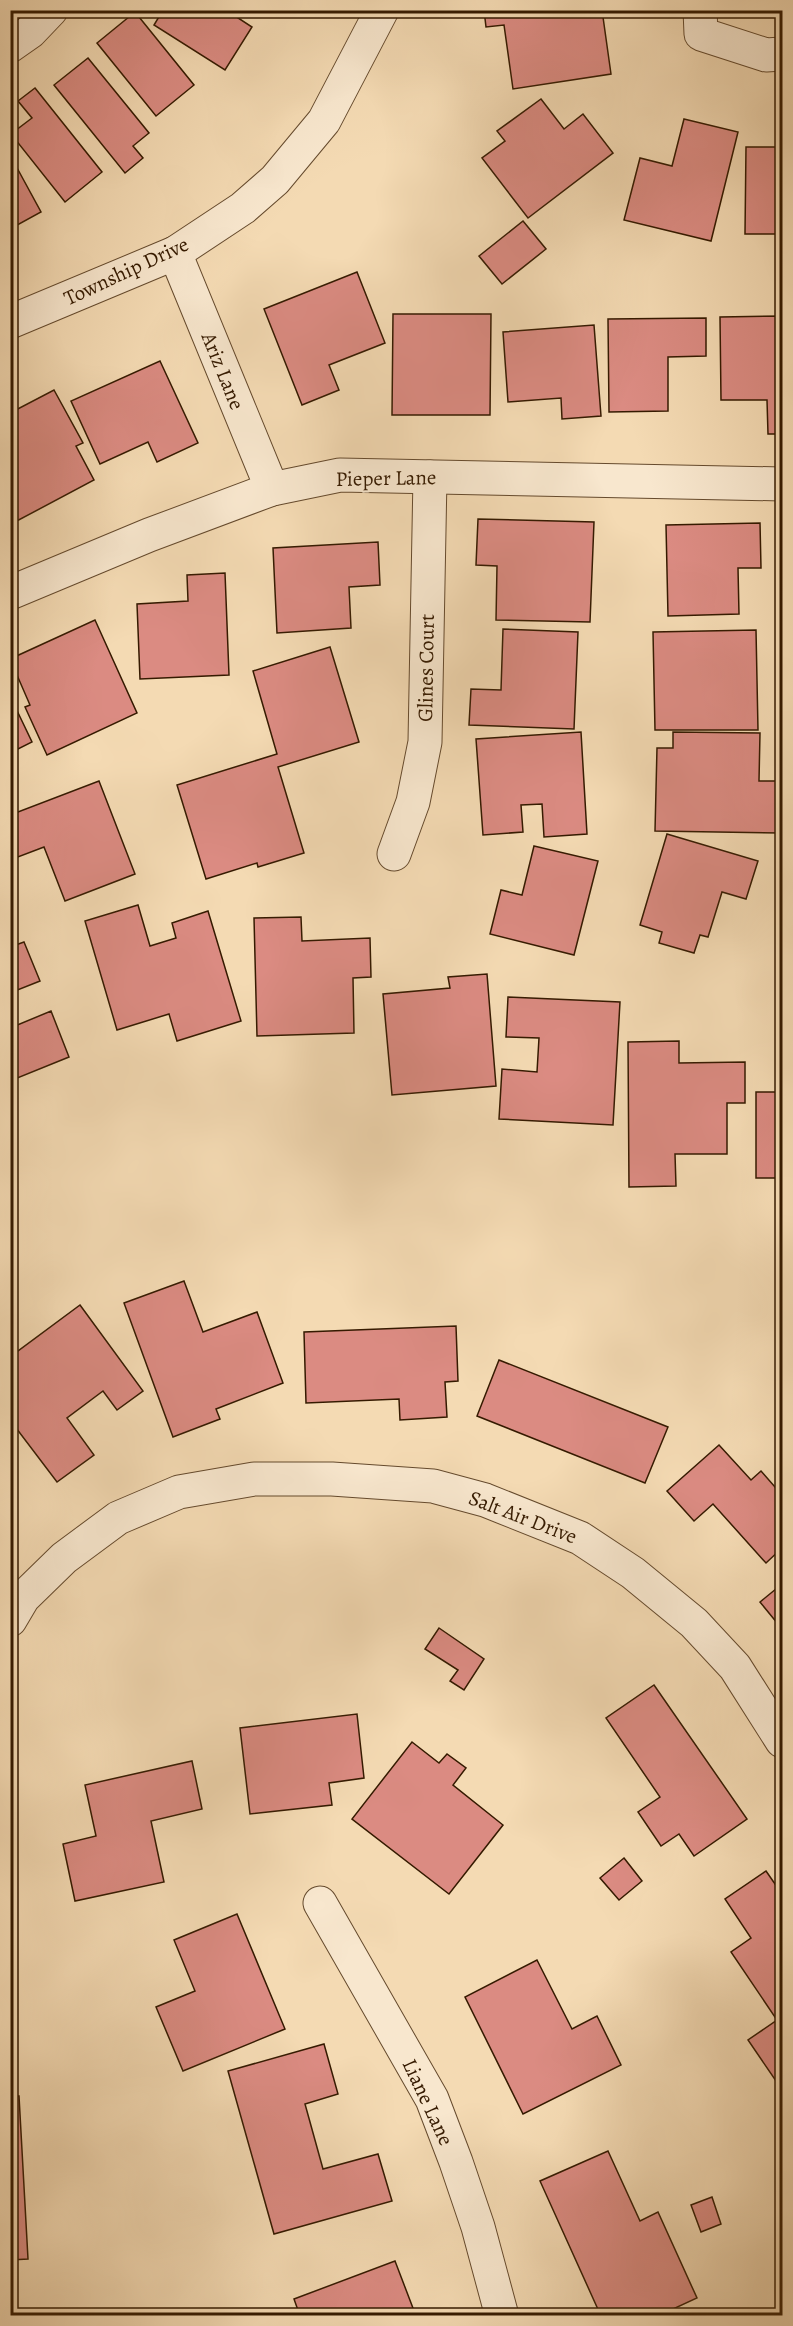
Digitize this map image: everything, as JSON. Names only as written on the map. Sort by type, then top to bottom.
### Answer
[{"type":"street","points":[[10,46],[30,32],[51,10]]},
{"type":"street","name":"Township Drive","points":[[10,322],[175,253],[243,208],[275,180],[324,121],[382,10]]},
{"type":"street","points":[[700,22],[766,55],[783,54]]},
{"type":"street","name":"Ariz Lane","points":[[175,253],[272,489]]},
{"type":"street","name":"Pieper Lane","points":[[10,593],[149,535],[272,489],[340,475],[783,484]]},
{"type":"street","name":"Glines Court","points":[[394,854],[413,802],[425,742],[430,477]]},
{"type":"street","name":"Salt Air Drive","points":[[10,1620],[23,1598],[64,1558],[118,1518],[179,1492],[254,1479],[332,1479],[433,1486],[485,1500],[580,1538],[633,1573],[694,1623],[735,1666],[783,1741]]},
{"type":"street","name":"Liane Lane","points":[[320,1903],[432,2099],[478,2227],[502,2316]]},
{"type":"building","points":[[163,10],[226,10],[252,27],[225,70],[154,25]]},
{"type":"building","points":[[484,10],[602,10],[611,74],[513,89],[504,25],[486,27]]},
{"type":"building","points":[[135,12],[194,85],[156,116],[97,43]]},
{"type":"building","points":[[88,58],[149,133],[133,146],[143,158],[125,173],[54,85]]},
{"type":"building","points":[[35,88],[102,172],[65,202],[11,134],[32,118],[18,101]]},
{"type":"building","points":[[541,99],[564,129],[583,114],[613,153],[528,218],[482,158],[505,141],[497,131]]},
{"type":"building","points":[[684,119],[738,132],[711,241],[624,220],[640,158],[672,166]]},
{"type":"building","points":[[746,147],[782,147],[782,234],[745,234]]},
{"type":"building","points":[[10,155],[41,212],[10,229]]},
{"type":"building","points":[[523,221],[546,249],[502,284],[479,256]]},
{"type":"building","points":[[357,272],[385,343],[329,365],[339,390],[302,405],[264,309]]},
{"type":"building","points":[[393,314],[491,314],[490,415],[392,415]]},
{"type":"building","points":[[782,316],[782,434],[768,434],[767,400],[721,400],[720,317]]},
{"type":"building","points":[[706,318],[706,356],[668,357],[668,411],[609,412],[608,319]]},
{"type":"building","points":[[594,325],[601,416],[562,419],[561,398],[508,402],[503,332]]},
{"type":"building","points":[[160,361],[198,443],[157,462],[148,442],[100,464],[71,401]]},
{"type":"building","points":[[54,390],[83,443],[76,446],[94,480],[13,523],[10,518],[10,413]]},
{"type":"building","points":[[478,519],[594,522],[590,622],[496,620],[497,566],[476,565]]},
{"type":"building","points":[[760,523],[761,568],[738,568],[739,614],[668,616],[666,525]]},
{"type":"building","points":[[378,542],[380,585],[349,587],[351,628],[277,633],[273,548]]},
{"type":"building","points":[[225,573],[229,675],[140,679],[137,604],[188,601],[187,575]]},
{"type":"building","points":[[95,620],[137,713],[47,755],[25,707],[30,705],[10,659]]},
{"type":"building","points":[[503,629],[578,632],[574,729],[469,725],[471,689],[501,690]]},
{"type":"building","points":[[756,630],[758,730],[655,730],[653,632]]},
{"type":"building","points":[[330,647],[359,742],[278,767],[304,853],[258,867],[257,863],[206,879],[177,785],[277,754],[253,671]]},
{"type":"building","points":[[10,696],[32,742],[10,753]]},
{"type":"building","points":[[581,732],[587,834],[544,837],[542,804],[521,805],[523,832],[483,835],[476,739]]},
{"type":"building","points":[[673,732],[760,733],[759,781],[781,781],[780,833],[655,831],[657,748],[673,748]]},
{"type":"building","points":[[99,781],[135,874],[65,901],[44,847],[10,860],[10,815]]},
{"type":"building","points":[[667,834],[758,861],[746,899],[722,892],[708,937],[700,935],[694,953],[659,943],[662,932],[640,925]]},
{"type":"building","points":[[534,846],[598,861],[574,955],[490,934],[501,890],[522,895]]},
{"type":"building","points":[[138,905],[150,946],[176,938],[172,923],[208,911],[241,1021],[177,1041],[169,1014],[117,1030],[85,921]]},
{"type":"building","points":[[301,917],[302,941],[370,938],[371,977],[353,978],[354,1033],[257,1036],[254,918]]},
{"type":"building","points":[[24,942],[40,981],[10,993],[10,947]]},
{"type":"building","points":[[487,974],[496,1086],[392,1095],[383,994],[450,988],[448,977]]},
{"type":"building","points":[[508,997],[620,1002],[613,1125],[499,1119],[502,1069],[537,1072],[539,1038],[506,1037]]},
{"type":"building","points":[[51,1011],[69,1057],[10,1081],[10,1014],[15,1026]]},
{"type":"building","points":[[679,1041],[679,1063],[745,1062],[745,1103],[727,1103],[727,1154],[675,1154],[676,1186],[629,1187],[628,1042]]},
{"type":"building","points":[[756,1092],[782,1092],[782,1178],[756,1178]]},
{"type":"building","points":[[184,1281],[203,1332],[257,1312],[283,1383],[216,1409],[220,1419],[173,1437],[124,1303]]},
{"type":"building","points":[[80,1305],[143,1391],[117,1410],[103,1391],[67,1418],[94,1455],[57,1482],[10,1420],[10,1357]]},
{"type":"building","points":[[456,1326],[458,1381],[445,1382],[447,1417],[400,1420],[399,1399],[306,1403],[304,1332]]},
{"type":"building","points":[[499,1360],[668,1427],[645,1483],[477,1416]]},
{"type":"building","points":[[719,1445],[751,1480],[761,1471],[782,1495],[782,1548],[766,1563],[713,1504],[694,1521],[667,1491]]},
{"type":"building","points":[[782,1584],[782,1629],[760,1602]]},
{"type":"building","points":[[439,1628],[484,1659],[464,1690],[450,1681],[458,1670],[425,1649]]},
{"type":"building","points":[[654,1685],[747,1819],[694,1856],[679,1834],[661,1846],[638,1812],[660,1797],[606,1718]]},
{"type":"building","points":[[357,1714],[364,1778],[329,1783],[332,1805],[250,1814],[240,1728]]},
{"type":"building","points":[[412,1742],[439,1763],[447,1754],[466,1768],[453,1785],[503,1825],[449,1894],[352,1819]]},
{"type":"building","points":[[192,1761],[202,1809],[151,1821],[164,1882],[75,1901],[63,1844],[96,1836],[85,1785]]},
{"type":"building","points":[[624,1858],[642,1881],[619,1900],[600,1878]]},
{"type":"building","points":[[766,1871],[782,1894],[782,2077],[776,2081],[748,2040],[777,2020],[731,1952],[751,1938],[725,1899]]},
{"type":"building","points":[[237,1914],[285,2029],[183,2071],[156,2007],[195,1991],[174,1940]]},
{"type":"building","points":[[537,1960],[572,2029],[597,2016],[621,2065],[523,2114],[465,1997]]},
{"type":"building","points":[[324,2044],[338,2094],[305,2104],[323,2169],[378,2154],[392,2201],[274,2234],[228,2071]]},
{"type":"building","points":[[10,2096],[19,2096],[28,2259],[10,2260]]},
{"type":"building","points":[[608,2151],[640,2221],[658,2212],[697,2298],[658,2316],[601,2316],[540,2181]]},
{"type":"building","points":[[712,2197],[721,2224],[701,2232],[691,2205]]},
{"type":"building","points":[[395,2261],[416,2316],[300,2316],[294,2299]]}]
